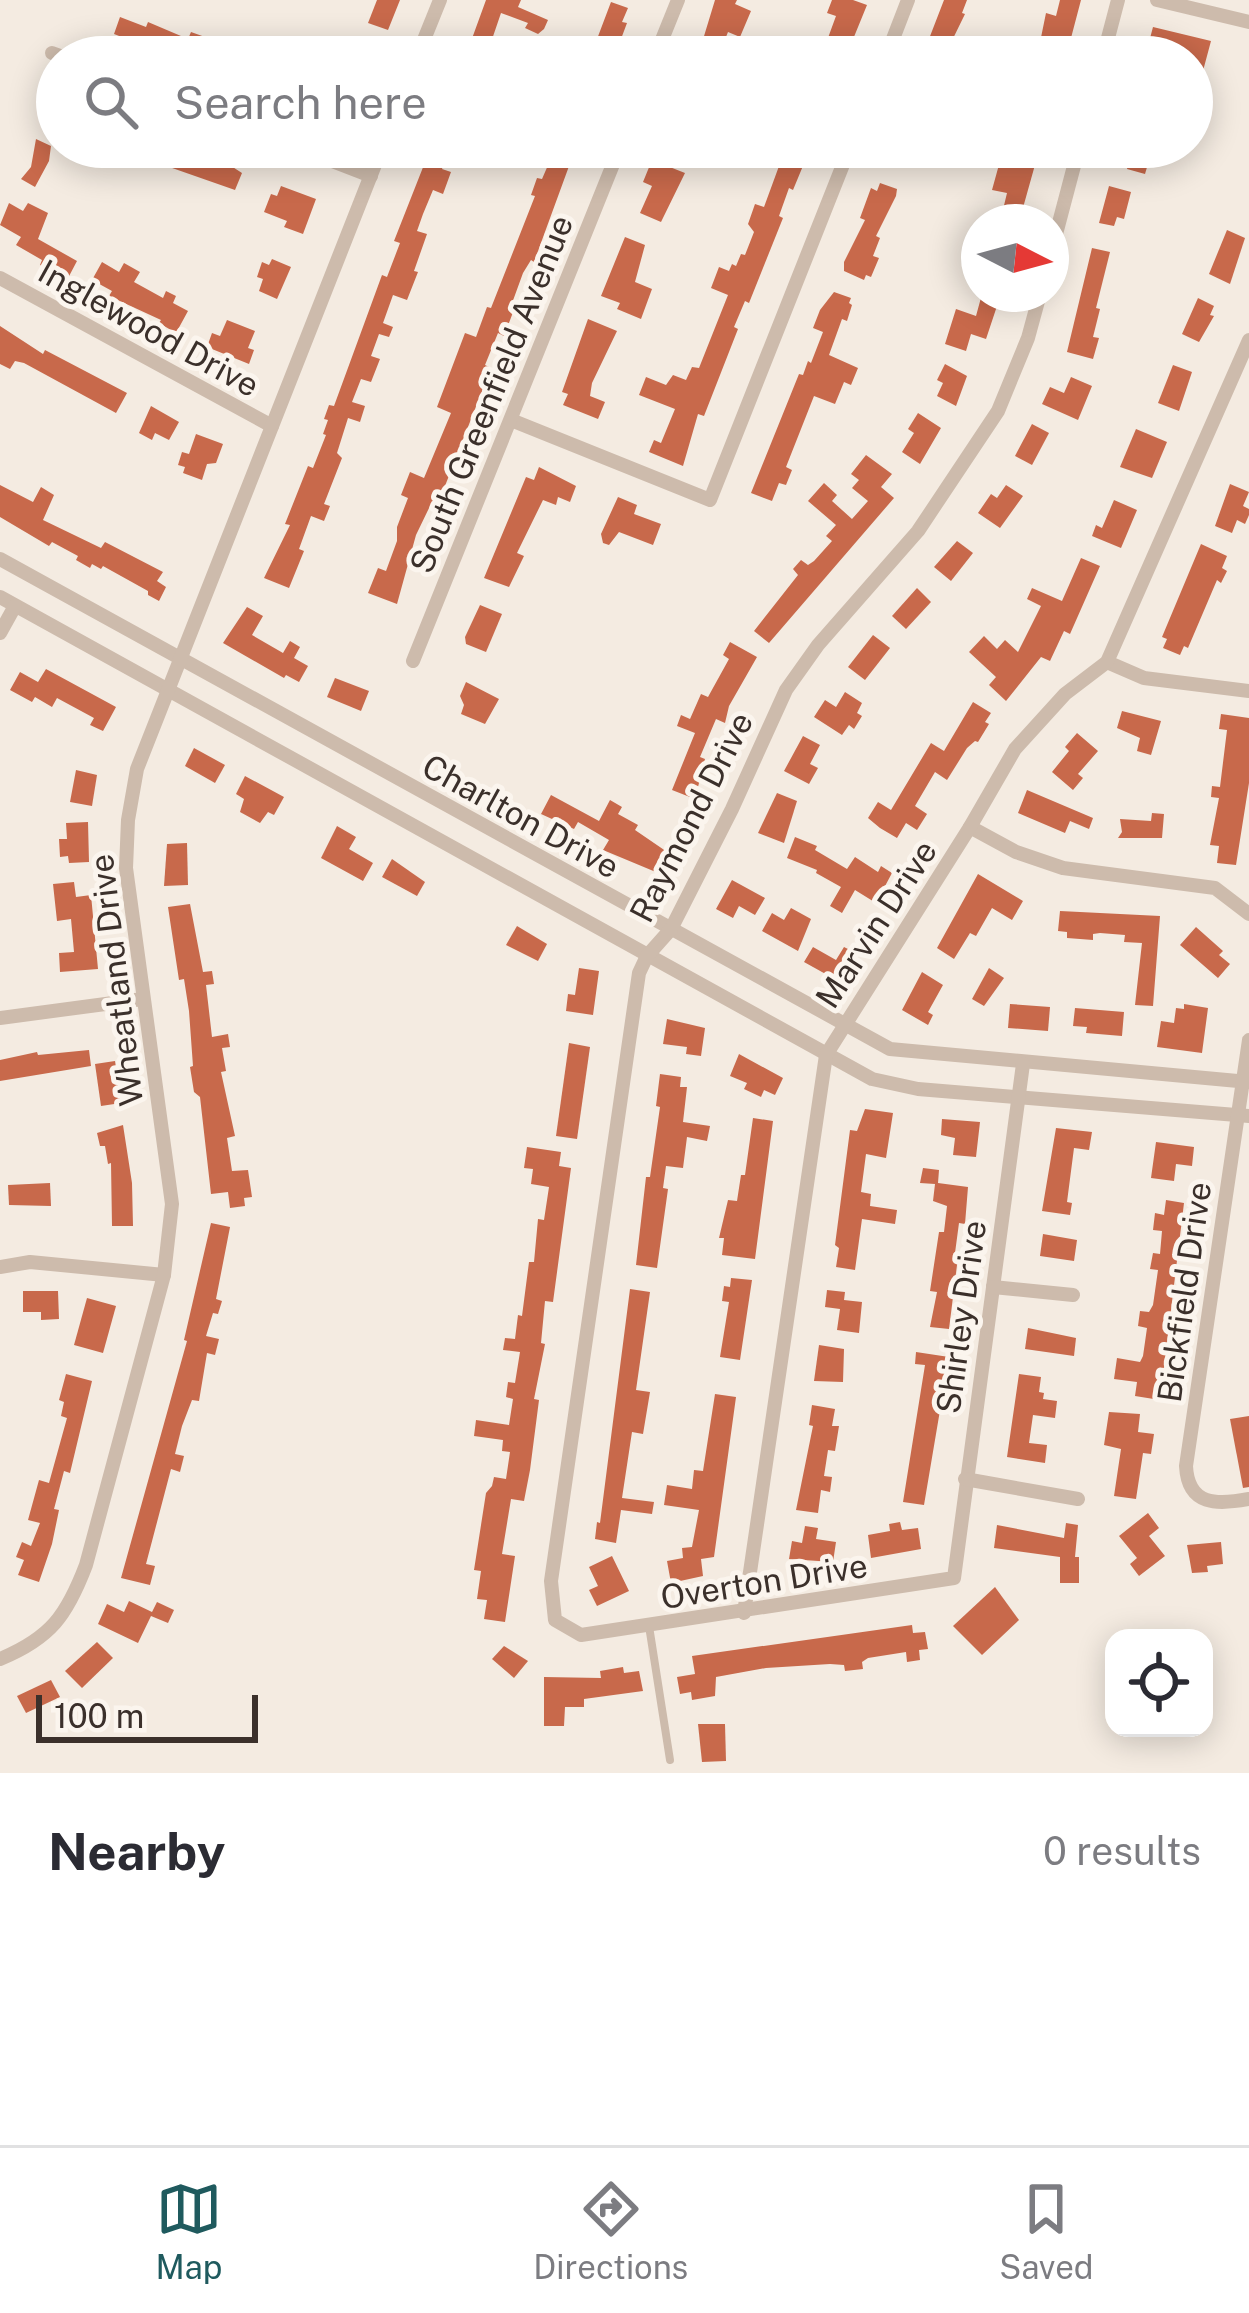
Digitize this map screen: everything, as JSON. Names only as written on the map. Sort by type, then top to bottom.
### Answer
[{"type":"street","points":[[426,36],[440,0]]},
{"type":"street","points":[[664,36],[678,0]]},
{"type":"street","points":[[894,36],[908,0]]},
{"type":"street","points":[[1109,36],[1118,0]]},
{"type":"street","points":[[1157,0],[1249,22]]},
{"type":"street","points":[[350,168],[370,176]]},
{"type":"street","name":"Wheatland Drive","points":[[0,1659],[51,1630],[70,1605],[86,1565],[164,1275],[172,1204],[128,896],[126,844],[137,769],[373,168]]},
{"type":"street","name":"South Greenfield Avenue","points":[[413,661],[612,168]]},
{"type":"street","points":[[511,420],[710,500],[842,168]]},
{"type":"street","points":[[1064,204],[1073,168]]},
{"type":"street","name":"Inglewood Drive","points":[[0,278],[272,426]]},
{"type":"street","name":"Raymond Drive","points":[[581,1635],[555,1620],[551,1581],[634,991],[647,956],[670,929],[732,809],[786,690],[918,531],[998,411],[1035,312]]},
{"type":"street","name":"Marvin Drive","points":[[744,1612],[826,1055],[1015,749],[1065,694],[1107,662],[1249,340]]},
{"type":"street","name":"Charlton Drive","points":[[0,559],[898,1052],[1245,1081]]},
{"type":"street","name":"Charlton Drive","points":[[0,597],[887,1085],[1243,1116]]},
{"type":"street","points":[[0,633],[15,606]]},
{"type":"street","points":[[1107,662],[1144,678],[1249,691]]},
{"type":"street","points":[[970,827],[1016,852],[1064,868],[1215,888],[1249,914]]},
{"type":"street","points":[[0,1018],[143,999]]},
{"type":"street","name":"Bickfield Drive","points":[[1249,1040],[1243,1116],[1186,1476],[1194,1494],[1209,1502],[1249,1498]]},
{"type":"street","name":"Shirley Drive","points":[[954,1578],[1023,1064]]},
{"type":"street","points":[[0,1267],[29,1262],[164,1275]]},
{"type":"street","points":[[993,1287],[1072,1295]]},
{"type":"street","points":[[964,1479],[1078,1498]]},
{"type":"street","name":"Overton Drive","points":[[581,1635],[954,1578]]},
{"type":"lane","points":[[650,1626],[670,1760]]},
{"type":"building","points":[[377,0],[400,0],[388,30],[368,23]]},
{"type":"building","points":[[486,0],[521,0],[518,7],[548,20],[538,34],[525,28],[528,23],[501,13],[493,36],[473,36]]},
{"type":"building","points":[[715,0],[737,0],[735,4],[751,11],[740,36],[728,32],[726,36],[704,36]]},
{"type":"building","points":[[832,0],[867,5],[854,36],[829,36],[836,16],[827,13]]},
{"type":"building","points":[[944,0],[967,0],[954,36],[930,36]]},
{"type":"building","points":[[1060,0],[1081,0],[1072,36],[1041,36],[1046,13],[1056,16]]},
{"type":"building","points":[[611,2],[628,8],[622,36],[598,36]]},
{"type":"building","points":[[120,17],[181,36],[119,36],[114,34]]},
{"type":"building","points":[[1153,27],[1190,36],[1151,36]]},
{"type":"building","points":[[36,139],[36,168],[45,168],[35,187],[21,179],[31,167]]},
{"type":"building","points":[[172,168],[234,168],[242,173],[235,190]]},
{"type":"building","points":[[423,168],[451,172],[443,194],[433,190],[423,214],[417,231],[427,234],[414,271],[418,272],[407,300],[393,295],[383,323],[393,327],[389,337],[379,334],[371,356],[380,359],[371,382],[361,379],[352,402],[365,406],[360,422],[348,418],[337,453],[342,458],[324,504],[330,506],[324,521],[311,516],[289,588],[264,578],[290,525],[285,524],[308,466],[313,468],[326,435],[328,420],[324,419],[329,405],[334,406],[382,275],[387,277],[400,243],[394,241]]},
{"type":"building","points":[[547,168],[568,168],[534,262],[523,273],[504,336],[498,333],[485,365],[491,368],[436,509],[430,506],[416,535],[397,604],[368,593],[378,568],[386,571],[397,541],[408,498],[401,495],[410,472],[424,478],[451,413],[437,407],[465,333],[476,337],[487,307],[491,308],[535,196],[531,195],[537,178],[542,179]]},
{"type":"building","points":[[649,168],[685,173],[661,222],[640,213],[652,186],[643,182]]},
{"type":"building","points":[[778,168],[802,168],[793,190],[789,188],[779,216],[783,218],[749,303],[745,301],[734,327],[738,329],[704,416],[698,414],[683,466],[649,452],[654,440],[661,443],[675,409],[639,395],[646,377],[666,385],[673,375],[686,380],[692,367],[699,368],[728,295],[711,288],[719,267],[729,271],[745,255],[754,232],[748,224],[755,204],[764,207]]},
{"type":"building","points":[[998,168],[1034,168],[1024,204],[1004,204],[1007,193],[992,190]]},
{"type":"building","points":[[880,183],[897,189],[896,196],[876,236],[880,238],[873,256],[879,258],[871,277],[866,275],[864,280],[844,271],[844,262],[865,220],[860,218],[871,188],[877,191]]},
{"type":"building","points":[[281,186],[316,199],[303,234],[264,212],[271,194],[277,196]]},
{"type":"building","points":[[1109,186],[1131,192],[1124,219],[1117,217],[1114,226],[1099,223]]},
{"type":"building","points":[[9,203],[23,211],[28,203],[48,213],[38,239],[77,261],[67,280],[40,265],[42,260],[16,245],[21,237],[0,225]]},
{"type":"building","points":[[1227,230],[1245,238],[1230,284],[1209,274]]},
{"type":"building","points":[[625,237],[645,245],[635,282],[652,289],[641,319],[601,296]]},
{"type":"building","points":[[1092,248],[1110,252],[1096,308],[1100,309],[1093,337],[1099,338],[1093,359],[1067,352]]},
{"type":"building","points":[[272,259],[291,267],[277,299],[259,291],[263,279],[257,277],[262,262],[269,265]]},
{"type":"building","points":[[102,262],[119,272],[124,263],[140,272],[134,282],[163,298],[166,291],[176,296],[173,303],[188,311],[176,333],[161,320],[109,296],[112,291],[92,280]]},
{"type":"building","points":[[834,292],[851,298],[852,305],[829,355],[858,368],[851,385],[844,382],[835,404],[814,396],[786,467],[792,470],[786,485],[779,483],[772,501],[751,493],[799,374],[811,363],[823,332],[813,328],[820,310]]},
{"type":"building","points":[[1198,298],[1214,306],[1210,315],[1214,316],[1199,342],[1182,334]]},
{"type":"building","points":[[956,309],[976,316],[977,312],[995,312],[986,339],[971,334],[966,351],[945,344]]},
{"type":"building","points":[[588,319],[617,331],[592,383],[590,396],[605,402],[598,419],[563,405],[568,394],[562,392]]},
{"type":"building","points":[[227,320],[255,331],[248,348],[254,350],[249,364],[207,347],[212,333],[220,336]]},
{"type":"building","points":[[0,326],[43,354],[45,350],[127,393],[116,413],[24,363],[15,361],[10,369],[0,364]]},
{"type":"building","points":[[945,364],[967,376],[956,406],[937,396],[943,383],[937,380]]},
{"type":"building","points":[[1173,365],[1192,372],[1179,411],[1158,403]]},
{"type":"building","points":[[1071,377],[1092,386],[1078,420],[1042,404],[1050,387],[1064,393]]},
{"type":"building","points":[[151,406],[179,422],[169,440],[155,433],[152,440],[139,433]]},
{"type":"building","points":[[918,413],[941,428],[920,464],[902,452],[914,433],[908,429]]},
{"type":"building","points":[[1032,424],[1049,433],[1032,465],[1015,456]]},
{"type":"building","points":[[1136,429],[1167,442],[1152,478],[1120,467]]},
{"type":"building","points":[[196,434],[223,444],[216,463],[207,464],[202,480],[183,473],[185,467],[178,465],[182,452],[189,454]]},
{"type":"building","points":[[866,455],[892,474],[881,487],[894,498],[769,643],[754,631],[798,575],[793,569],[801,560],[808,565],[814,561],[832,541],[826,536],[836,525],[808,501],[824,483],[837,495],[832,501],[852,519],[868,501],[852,488],[859,480],[851,474]]},
{"type":"building","points":[[539,467],[576,486],[570,502],[558,497],[556,505],[543,500],[517,553],[524,556],[509,587],[484,578],[526,477],[534,480]]},
{"type":"building","points":[[1230,484],[1249,492],[1243,506],[1249,515],[1245,524],[1237,520],[1232,533],[1215,526]]},
{"type":"building","points":[[0,485],[33,502],[41,487],[54,495],[43,520],[101,548],[105,542],[163,572],[157,581],[166,587],[159,601],[103,566],[92,564],[90,568],[76,560],[78,556],[52,542],[49,546],[0,517]]},
{"type":"building","points":[[1006,485],[1023,496],[1000,528],[978,513],[991,494],[997,498]]},
{"type":"building","points":[[618,497],[637,505],[634,514],[661,524],[653,545],[619,532],[609,545],[603,543],[601,534]]},
{"type":"building","points":[[1114,500],[1137,510],[1121,548],[1092,536],[1096,525],[1102,528]]},
{"type":"building","points":[[957,541],[973,553],[951,581],[934,567]]},
{"type":"building","points":[[1201,544],[1227,556],[1222,568],[1227,571],[1221,583],[1217,580],[1188,648],[1184,646],[1180,655],[1163,648],[1167,639],[1162,637]]},
{"type":"building","points":[[1081,558],[1100,566],[1070,634],[1064,631],[1050,661],[1041,657],[1006,701],[989,685],[996,677],[969,652],[984,636],[997,649],[1005,640],[1018,652],[1041,606],[1027,599],[1032,588],[1062,601]]},
{"type":"building","points":[[917,588],[931,602],[906,629],[892,616]]},
{"type":"building","points":[[480,605],[502,614],[486,652],[466,644],[465,637]]},
{"type":"building","points":[[247,607],[263,616],[252,635],[283,653],[290,641],[300,647],[294,658],[308,666],[299,682],[223,643]]},
{"type":"building","points":[[873,635],[890,648],[865,680],[848,667]]},
{"type":"building","points":[[730,642],[757,657],[729,706],[725,723],[716,719],[700,757],[705,759],[695,799],[672,790],[695,733],[677,726],[681,715],[690,719],[701,694],[708,697],[729,659],[723,655]]},
{"type":"building","points":[[46,669],[116,707],[103,731],[90,725],[94,718],[57,698],[52,707],[10,690],[20,672],[38,682]]},
{"type":"building","points":[[335,678],[369,691],[361,711],[327,697]]},
{"type":"building","points":[[466,682],[499,699],[485,724],[461,714],[460,696]]},
{"type":"building","points":[[845,692],[862,703],[857,713],[862,716],[854,729],[849,725],[842,735],[814,717],[825,700],[836,707]]},
{"type":"building","points":[[973,702],[991,713],[985,722],[989,724],[947,780],[935,772],[915,806],[927,814],[917,830],[906,823],[897,838],[880,828],[868,818],[878,802],[891,810],[931,743],[944,751]]},
{"type":"building","points":[[1122,711],[1161,721],[1151,755],[1137,751],[1140,738],[1117,728]]},
{"type":"building","points":[[1221,714],[1249,718],[1249,783],[1236,865],[1217,863],[1219,846],[1210,845],[1219,798],[1211,797],[1212,786],[1220,787],[1227,730],[1219,729]]},
{"type":"building","points":[[1077,733],[1098,751],[1078,774],[1083,778],[1073,790],[1052,772]]},
{"type":"building","points":[[803,736],[820,745],[810,764],[818,768],[809,784],[784,771]]},
{"type":"building","points":[[194,748],[225,765],[215,783],[185,766]]},
{"type":"building","points":[[76,770],[97,775],[92,806],[70,802]]},
{"type":"building","points":[[245,776],[284,797],[274,815],[268,812],[260,823],[240,812],[244,799],[236,794]]},
{"type":"building","points":[[1027,790],[1093,818],[1089,829],[1070,821],[1065,833],[1018,813]]},
{"type":"building","points":[[777,793],[797,801],[784,843],[758,833]]},
{"type":"building","points":[[551,795],[599,821],[610,800],[622,807],[618,814],[673,856],[663,875],[603,850],[609,840],[578,822],[574,829],[541,814]]},
{"type":"building","points":[[1152,813],[1164,814],[1162,838],[1118,838],[1120,819],[1151,821]]},
{"type":"building","points":[[88,822],[89,862],[69,863],[68,856],[60,857],[59,839],[67,839],[66,823]]},
{"type":"building","points":[[337,826],[356,837],[349,849],[373,863],[363,881],[321,858]]},
{"type":"building","points":[[795,837],[817,846],[815,850],[847,869],[855,857],[878,872],[881,866],[892,873],[876,903],[855,890],[842,913],[830,906],[841,887],[817,870],[787,858]]},
{"type":"building","points":[[187,843],[188,885],[164,886],[167,844]]},
{"type":"building","points":[[392,859],[425,882],[417,896],[382,877]]},
{"type":"building","points":[[978,874],[1023,901],[1012,920],[992,908],[976,936],[970,933],[954,959],[937,948]]},
{"type":"building","points":[[732,880],[765,898],[755,915],[739,906],[733,918],[716,909]]},
{"type":"building","points":[[74,882],[76,897],[91,895],[98,969],[60,972],[59,953],[74,952],[71,919],[57,921],[53,884]]},
{"type":"building","points":[[190,904],[203,972],[212,971],[214,984],[206,985],[212,1037],[228,1034],[230,1047],[222,1048],[226,1071],[221,1072],[235,1136],[227,1138],[232,1171],[248,1170],[252,1197],[244,1198],[245,1206],[230,1208],[228,1192],[211,1194],[200,1097],[194,1092],[190,1067],[189,1011],[184,979],[179,980],[168,907]]},
{"type":"building","points":[[791,908],[811,919],[798,951],[762,931],[772,913],[784,920]]},
{"type":"building","points":[[1060,911],[1160,916],[1153,1006],[1135,1005],[1142,943],[1124,942],[1125,935],[1100,933],[1093,934],[1093,940],[1067,938],[1067,932],[1058,931]]},
{"type":"building","points":[[517,926],[547,944],[538,961],[506,945]]},
{"type":"building","points":[[1196,927],[1223,951],[1219,955],[1230,964],[1218,978],[1180,945]]},
{"type":"building","points":[[813,947],[836,960],[844,947],[856,953],[840,982],[804,962]]},
{"type":"building","points":[[579,968],[599,971],[593,1015],[566,1011],[568,994],[575,995]]},
{"type":"building","points":[[989,968],[1004,978],[984,1006],[972,999]]},
{"type":"building","points":[[922,972],[943,985],[928,1012],[933,1015],[928,1025],[902,1010]]},
{"type":"building","points":[[1010,1004],[1050,1007],[1048,1031],[1008,1028]]},
{"type":"building","points":[[1184,1004],[1208,1008],[1202,1053],[1157,1047],[1161,1021],[1174,1023],[1176,1008],[1184,1009]]},
{"type":"building","points":[[1075,1008],[1124,1012],[1122,1036],[1086,1033],[1087,1027],[1073,1026]]},
{"type":"building","points":[[667,1019],[705,1028],[701,1056],[686,1054],[687,1047],[663,1044]]},
{"type":"building","points":[[569,1043],[590,1047],[577,1139],[556,1136]]},
{"type":"building","points":[[89,1050],[91,1066],[0,1081],[0,1060],[37,1052]]},
{"type":"building","points":[[739,1054],[783,1078],[775,1095],[764,1090],[761,1097],[744,1089],[747,1083],[730,1076]]},
{"type":"building","points":[[115,1061],[121,1103],[101,1106],[95,1064]]},
{"type":"building","points":[[660,1074],[681,1077],[680,1087],[687,1087],[683,1122],[710,1126],[707,1141],[687,1137],[683,1168],[666,1166],[663,1188],[668,1189],[657,1268],[636,1265],[660,1107],[656,1106]]},
{"type":"building","points":[[865,1109],[893,1113],[886,1158],[866,1154],[861,1192],[871,1194],[870,1206],[897,1210],[895,1224],[862,1219],[855,1270],[836,1267],[839,1248],[835,1245],[850,1130],[857,1131]]},
{"type":"building","points":[[753,1118],[773,1121],[755,1259],[722,1255],[724,1238],[719,1238],[728,1200],[737,1201],[741,1175],[745,1175]]},
{"type":"building","points":[[942,1119],[980,1122],[976,1157],[953,1155],[955,1138],[941,1135]]},
{"type":"building","points":[[123,1125],[133,1226],[112,1226],[111,1163],[97,1133]]},
{"type":"building","points":[[1056,1128],[1092,1132],[1089,1150],[1074,1148],[1067,1202],[1072,1203],[1070,1215],[1042,1211]]},
{"type":"building","points":[[1156,1142],[1194,1147],[1192,1166],[1176,1164],[1174,1181],[1151,1178]]},
{"type":"building","points":[[527,1147],[561,1152],[559,1166],[571,1168],[553,1302],[545,1301],[541,1343],[545,1344],[534,1399],[539,1400],[530,1470],[524,1501],[511,1499],[502,1554],[515,1556],[505,1622],[484,1619],[487,1600],[477,1599],[481,1571],[474,1570],[486,1493],[494,1477],[506,1479],[510,1452],[502,1451],[503,1440],[474,1436],[476,1420],[509,1425],[513,1399],[506,1397],[508,1382],[515,1383],[520,1352],[503,1350],[505,1338],[515,1339],[518,1315],[522,1316],[538,1219],[544,1220],[549,1187],[531,1184],[533,1169],[524,1168]]},
{"type":"building","points":[[923,1168],[939,1170],[938,1183],[968,1187],[965,1224],[959,1223],[949,1329],[930,1327],[937,1292],[930,1291],[947,1206],[933,1201],[935,1184],[920,1183]]},
{"type":"building","points":[[50,1183],[51,1206],[9,1205],[8,1185]]},
{"type":"building","points":[[1166,1200],[1184,1203],[1160,1400],[1135,1396],[1137,1382],[1114,1379],[1117,1358],[1140,1362],[1143,1356],[1147,1328],[1138,1326],[1140,1311],[1149,1312],[1153,1305],[1158,1270],[1150,1269],[1153,1253],[1160,1254],[1162,1231],[1153,1230],[1155,1213],[1164,1215]]},
{"type":"building","points":[[211,1223],[230,1227],[216,1299],[222,1301],[206,1336],[219,1339],[215,1355],[207,1353],[199,1401],[192,1400],[182,1426],[175,1454],[184,1456],[180,1472],[171,1469],[146,1564],[155,1566],[150,1585],[121,1578],[187,1341]]},
{"type":"building","points":[[1043,1234],[1077,1240],[1074,1261],[1040,1256]]},
{"type":"building","points":[[731,1278],[752,1280],[740,1360],[720,1357],[729,1302],[722,1301],[724,1286],[730,1287]]},
{"type":"building","points":[[630,1289],[650,1292],[636,1390],[650,1392],[643,1434],[632,1432],[622,1498],[654,1502],[652,1514],[621,1510],[616,1543],[595,1539]]},
{"type":"building","points":[[827,1290],[845,1292],[844,1300],[862,1302],[859,1333],[837,1330],[840,1309],[825,1307]]},
{"type":"building","points":[[23,1291],[58,1291],[59,1319],[41,1320],[41,1312],[23,1312]]},
{"type":"building","points":[[87,1298],[116,1306],[103,1353],[74,1345]]},
{"type":"building","points":[[1028,1328],[1076,1338],[1074,1356],[1025,1349]]},
{"type":"building","points":[[819,1345],[844,1349],[843,1382],[814,1381]]},
{"type":"building","points":[[916,1352],[949,1357],[924,1505],[903,1502],[925,1365],[915,1364]]},
{"type":"building","points":[[66,1374],[92,1381],[70,1473],[64,1471],[54,1509],[59,1510],[52,1544],[39,1582],[18,1575],[24,1560],[16,1557],[22,1542],[31,1546],[40,1523],[28,1520],[39,1480],[49,1483],[67,1418],[61,1416],[64,1402],[59,1400]]},
{"type":"building","points":[[1019,1374],[1041,1377],[1043,1399],[1057,1401],[1055,1418],[1033,1415],[1029,1443],[1047,1445],[1045,1463],[1007,1457]]},
{"type":"building","points":[[715,1394],[736,1397],[714,1557],[701,1559],[703,1576],[671,1583],[667,1561],[683,1558],[682,1548],[692,1547],[699,1510],[664,1505],[667,1485],[692,1489],[694,1470],[703,1471]]},
{"type":"building","points":[[812,1405],[835,1409],[832,1426],[839,1426],[835,1451],[828,1450],[824,1476],[832,1477],[830,1492],[821,1490],[818,1513],[796,1510],[813,1426],[809,1425]]},
{"type":"building","points":[[1109,1412],[1140,1414],[1138,1432],[1154,1434],[1151,1454],[1143,1453],[1136,1499],[1114,1496],[1121,1449],[1104,1445]]},
{"type":"building","points":[[1249,1416],[1249,1487],[1243,1488],[1230,1419]]},
{"type":"building","points":[[1148,1513],[1159,1528],[1149,1536],[1165,1556],[1139,1576],[1130,1564],[1137,1558],[1119,1536]]},
{"type":"building","points":[[900,1522],[902,1530],[918,1528],[921,1549],[871,1558],[868,1535],[890,1531],[889,1524]]},
{"type":"building","points":[[1066,1523],[1078,1525],[1079,1583],[1060,1583],[1060,1557],[994,1548],[997,1525],[1064,1538]]},
{"type":"building","points":[[805,1526],[818,1528],[816,1539],[836,1542],[833,1562],[789,1559],[792,1541],[802,1543]]},
{"type":"building","points":[[1221,1542],[1223,1564],[1192,1573],[1187,1545]]},
{"type":"building","points":[[612,1556],[629,1591],[597,1606],[589,1590],[598,1586],[589,1567]]},
{"type":"building","points":[[995,1587],[1019,1620],[982,1655],[953,1626]]},
{"type":"building","points":[[129,1601],[152,1612],[157,1602],[174,1610],[168,1623],[151,1616],[138,1643],[98,1624],[107,1604],[124,1612]]},
{"type":"building","points":[[912,1625],[913,1633],[925,1632],[928,1649],[919,1650],[920,1660],[907,1662],[906,1652],[868,1658],[862,1662],[863,1669],[845,1671],[844,1665],[830,1664],[766,1668],[716,1677],[715,1696],[692,1700],[691,1692],[680,1694],[677,1677],[695,1674],[692,1656]]},
{"type":"building","points":[[97,1642],[113,1658],[82,1688],[65,1671]]},
{"type":"building","points":[[504,1646],[528,1661],[514,1678],[492,1659]]},
{"type":"building","points":[[623,1667],[624,1673],[639,1671],[643,1691],[584,1699],[584,1707],[565,1707],[564,1726],[544,1726],[544,1677],[601,1678],[600,1671]]},
{"type":"building","points":[[51,1680],[60,1697],[26,1713],[17,1696]]},
{"type":"building","points":[[698,1724],[725,1724],[726,1761],[702,1762]]}]
